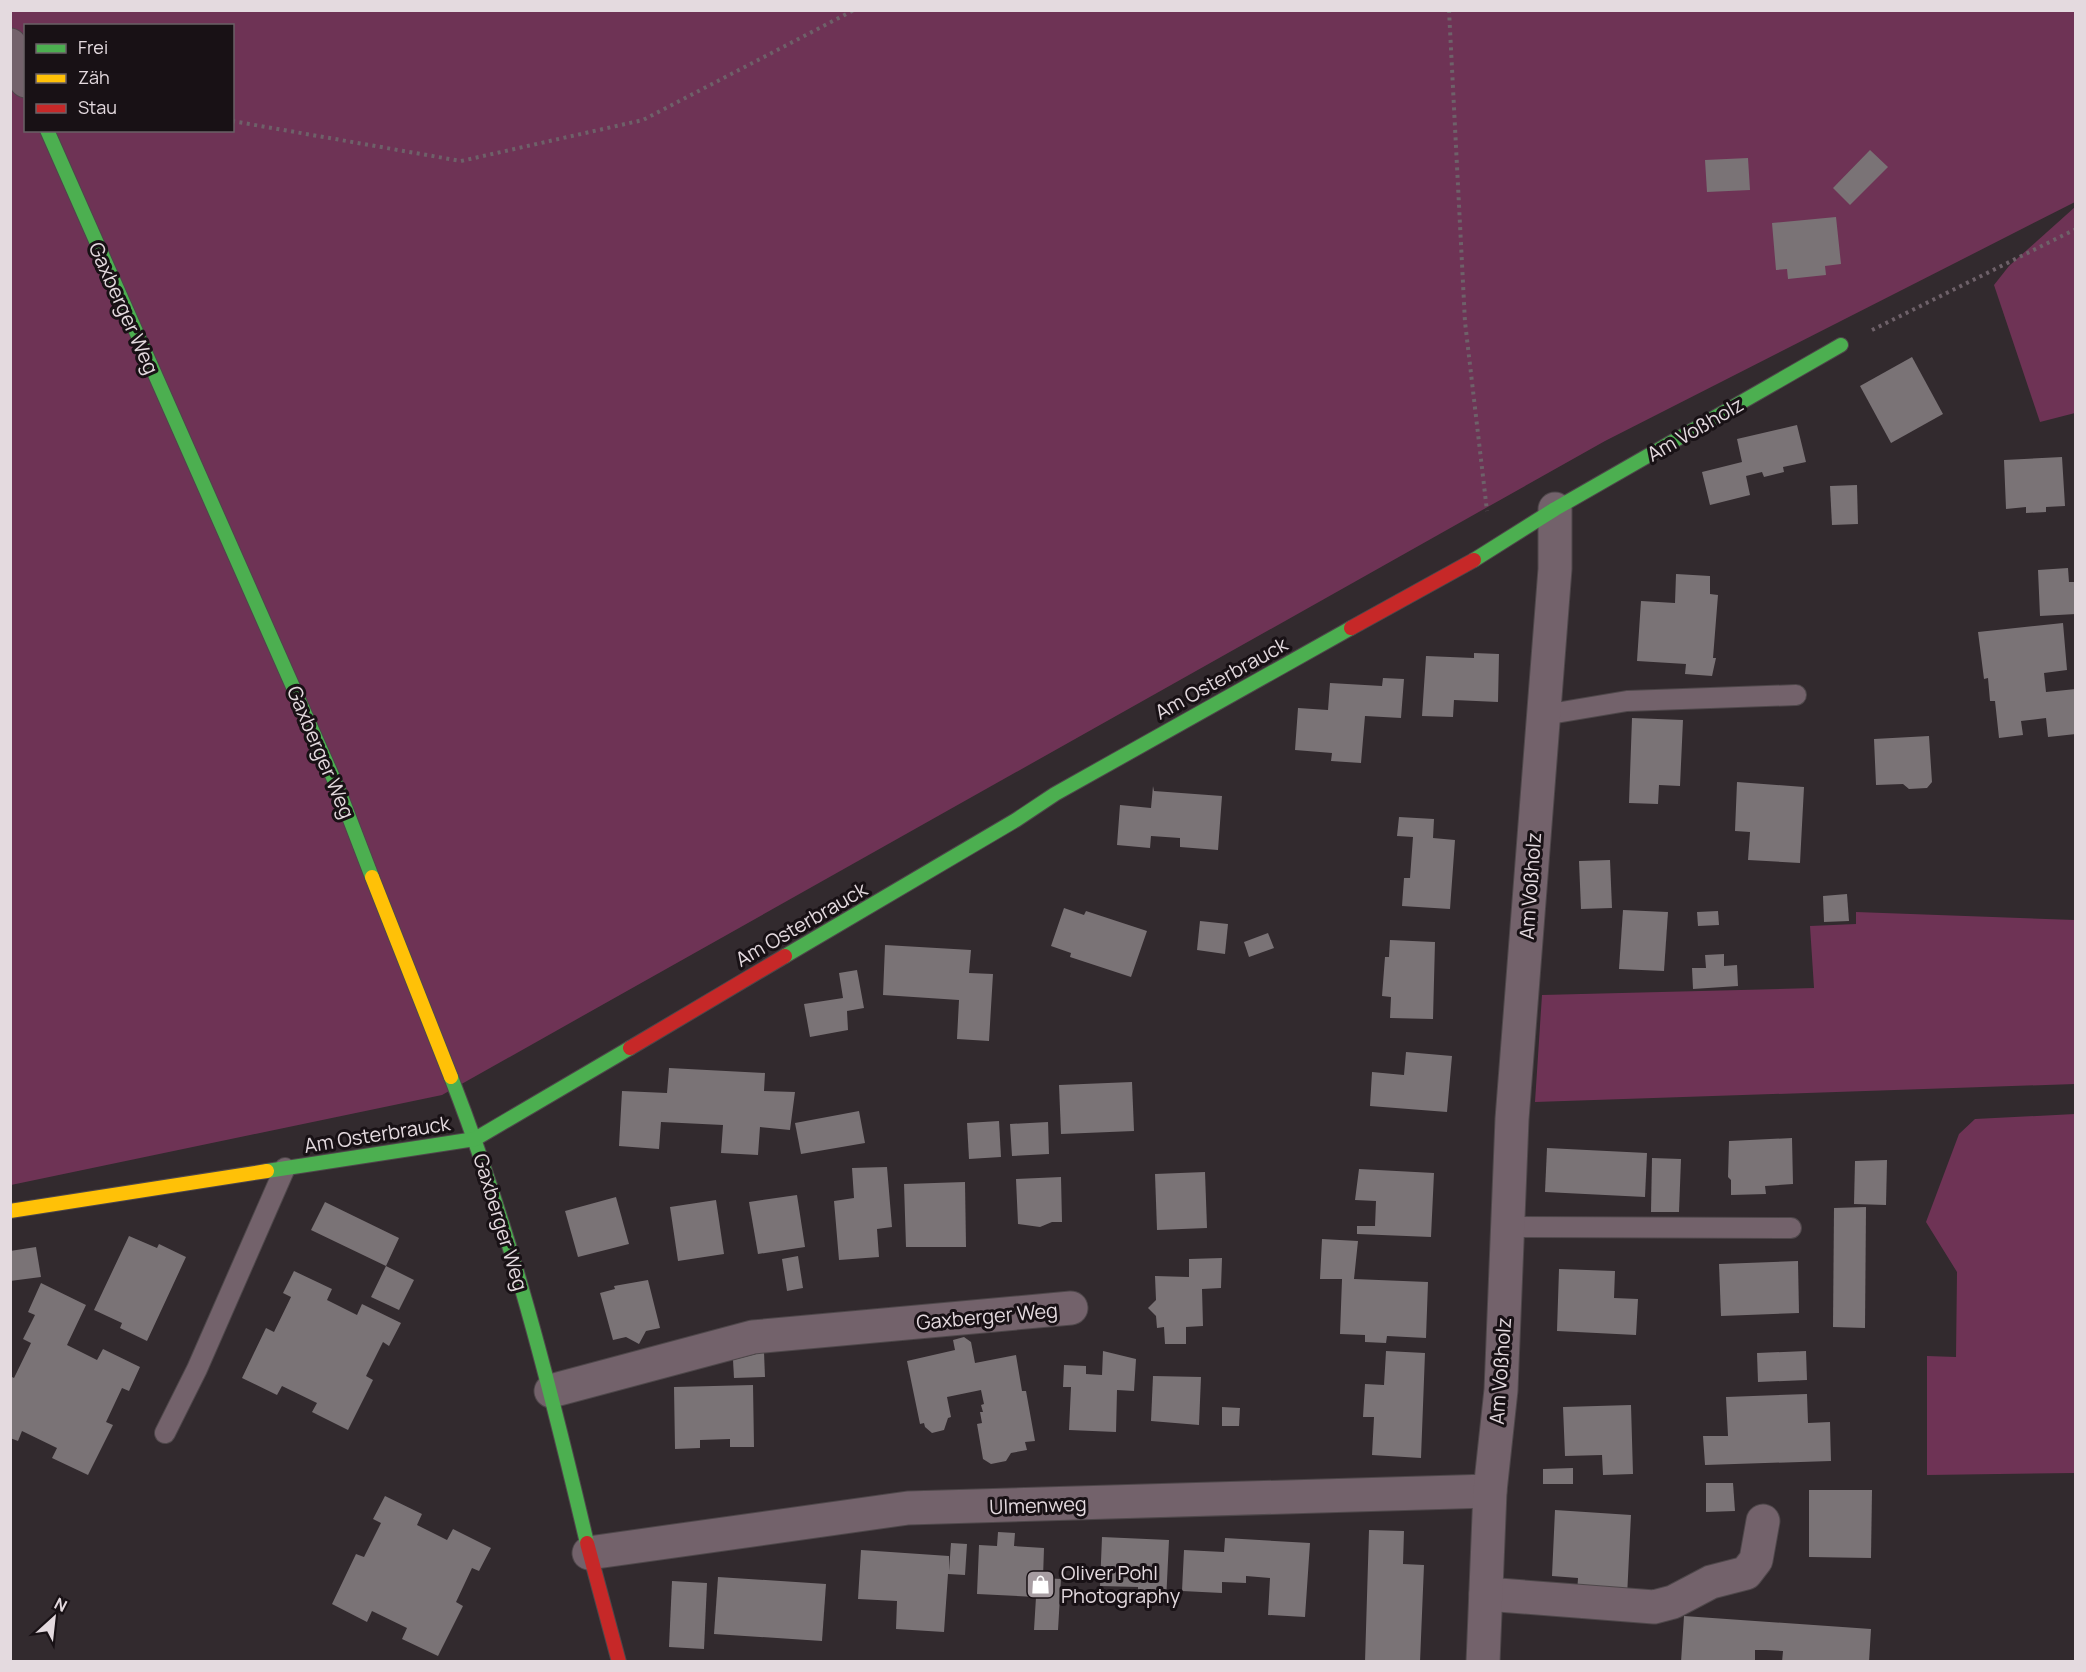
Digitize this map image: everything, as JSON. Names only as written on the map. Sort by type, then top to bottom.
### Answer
[{"type":"street","points":[[10,45],[24,76]]},
{"type":"street","name":"Gaxberger Weg","points":[[48,132],[339,791],[475,1139],[551,1391],[589,1554],[620,1662]]},
{"type":"street","name":"Am Voßholz","points":[[1483,1662],[1490,1491],[1501,1390],[1512,1119],[1555,569],[1555,509],[1841,345]]},
{"type":"street","name":"Am Osterbrauck","points":[[10,1211],[475,1139],[1016,820],[1055,794],[1484,554],[1555,509]]},
{"type":"street","name":"Gaxberger Weg","points":[[551,1391],[753,1337],[1071,1308]]},
{"type":"street","name":"Ulmenweg","points":[[589,1554],[908,1509],[1490,1491]]},
{"type":"street","points":[[1486,1594],[1654,1607],[1673,1602],[1711,1582],[1746,1573],[1756,1560],[1762,1521]]},
{"type":"lane","points":[[1544,715],[1628,701],[1796,695]]},
{"type":"lane","points":[[165,1433],[197,1369],[285,1168]]},
{"type":"lane","points":[[1508,1227],[1791,1228]]},
{"type":"path","points":[[234,121],[461,160],[643,120],[854,10]]},
{"type":"path","points":[[1449,10],[1465,322],[1488,506],[1484,554]]},
{"type":"path","points":[[1841,345],[2076,229]]},
{"type":"shaded area","points":[[11,11],[2075,11],[2075,202],[1605,441],[442,1095],[11,1185]]},
{"type":"shaded area","points":[[2075,207],[2075,413],[2040,422],[1994,285],[2009,266]]},
{"type":"shaded area","points":[[1856,912],[2075,920],[2075,1084],[1535,1102],[1542,995],[1814,988],[1810,926],[1856,924]]},
{"type":"shaded area","points":[[2075,1114],[2075,1473],[1927,1475],[1927,1356],[1956,1357],[1957,1272],[1926,1222],[1959,1134],[1975,1119]]},
{"type":"building","points":[[1870,150],[1888,167],[1850,205],[1833,188]]},
{"type":"building","points":[[1748,158],[1750,190],[1707,192],[1705,160]]},
{"type":"building","points":[[1836,217],[1841,264],[1825,266],[1826,275],[1788,279],[1787,269],[1776,270],[1772,223]]},
{"type":"building","points":[[1912,357],[1943,414],[1891,443],[1860,386]]},
{"type":"building","points":[[1797,425],[1806,462],[1783,467],[1784,472],[1764,477],[1762,472],[1746,476],[1750,495],[1710,505],[1702,472],[1742,462],[1737,439]]},
{"type":"building","points":[[2062,457],[2065,506],[2046,507],[2046,512],[2026,513],[2026,507],[2006,509],[2004,460]]},
{"type":"building","points":[[1857,485],[1858,524],[1832,525],[1830,486]]},
{"type":"building","points":[[2068,568],[2069,582],[2076,582],[2076,614],[2040,616],[2038,570]]},
{"type":"building","points":[[1676,574],[1710,576],[1710,594],[1718,595],[1713,658],[1716,658],[1712,676],[1685,674],[1686,664],[1637,661],[1641,601],[1675,603]]},
{"type":"building","points":[[2063,623],[2067,670],[2044,673],[2046,692],[2076,689],[2076,734],[2048,737],[2046,718],[2021,721],[2023,735],[1999,738],[1995,701],[1990,701],[1988,678],[1984,679],[1978,632]]},
{"type":"building","points":[[1474,653],[1499,654],[1498,702],[1454,700],[1453,717],[1422,716],[1426,656],[1474,658]]},
{"type":"building","points":[[1383,678],[1404,679],[1401,718],[1365,716],[1361,763],[1331,761],[1332,753],[1295,750],[1298,708],[1328,710],[1330,683],[1382,686]]},
{"type":"building","points":[[1632,718],[1683,720],[1680,786],[1659,785],[1658,804],[1629,803]]},
{"type":"building","points":[[1929,736],[1932,782],[1927,788],[1909,789],[1903,784],[1876,785],[1874,739]]},
{"type":"building","points":[[1737,782],[1804,787],[1800,863],[1748,860],[1750,832],[1735,831]]},
{"type":"building","points":[[1153,786],[1154,791],[1222,796],[1218,850],[1180,847],[1180,838],[1151,836],[1150,848],[1117,845],[1120,805],[1151,808]]},
{"type":"building","points":[[1399,817],[1434,819],[1433,838],[1455,840],[1450,909],[1402,906],[1404,878],[1410,878],[1413,837],[1397,836]]},
{"type":"building","points":[[1610,860],[1612,908],[1581,909],[1579,861]]},
{"type":"building","points":[[1847,894],[1849,921],[1824,922],[1823,896]]},
{"type":"building","points":[[1064,908],[1084,915],[1086,911],[1147,931],[1131,977],[1070,957],[1071,953],[1051,946]]},
{"type":"building","points":[[1623,910],[1668,912],[1664,971],[1619,969]]},
{"type":"building","points":[[1718,911],[1719,925],[1698,926],[1697,912]]},
{"type":"building","points":[[1200,921],[1228,924],[1225,954],[1197,950]]},
{"type":"building","points":[[1268,933],[1274,948],[1249,957],[1244,942]]},
{"type":"building","points":[[1390,940],[1435,942],[1433,1019],[1390,1018],[1391,997],[1382,996],[1385,957],[1389,957]]},
{"type":"building","points":[[885,945],[971,950],[969,973],[993,974],[989,1041],[957,1039],[959,1000],[883,995]]},
{"type":"building","points":[[1724,954],[1724,966],[1737,965],[1738,986],[1693,989],[1692,968],[1706,968],[1705,955]]},
{"type":"building","points":[[857,970],[864,1008],[847,1011],[848,1030],[810,1037],[804,1004],[843,998],[839,973]]},
{"type":"building","points":[[1406,1052],[1452,1056],[1447,1112],[1370,1106],[1372,1072],[1404,1075]]},
{"type":"building","points":[[669,1068],[765,1073],[764,1091],[795,1092],[790,1130],[760,1127],[758,1155],[721,1153],[723,1125],[661,1122],[659,1149],[619,1146],[622,1091],[667,1093]]},
{"type":"building","points":[[1132,1082],[1134,1131],[1061,1134],[1059,1085]]},
{"type":"building","points":[[859,1111],[865,1143],[801,1154],[795,1123]]},
{"type":"building","points":[[999,1121],[1001,1157],[969,1159],[967,1123]]},
{"type":"building","points":[[1048,1122],[1049,1154],[1012,1156],[1010,1124]]},
{"type":"building","points":[[1792,1138],[1793,1184],[1765,1186],[1766,1194],[1731,1195],[1731,1180],[1728,1177],[1729,1141]]},
{"type":"building","points":[[1547,1148],[1647,1153],[1645,1197],[1545,1192]]},
{"type":"building","points":[[1652,1158],[1681,1159],[1679,1212],[1651,1212]]},
{"type":"building","points":[[1887,1160],[1886,1205],[1854,1204],[1855,1161]]},
{"type":"building","points":[[887,1167],[892,1227],[877,1229],[879,1257],[839,1260],[834,1201],[854,1198],[852,1168]]},
{"type":"building","points":[[1359,1169],[1434,1173],[1431,1237],[1357,1234],[1357,1226],[1375,1226],[1376,1201],[1355,1200]]},
{"type":"building","points":[[1205,1172],[1207,1228],[1157,1230],[1155,1174]]},
{"type":"building","points":[[1061,1177],[1062,1222],[1052,1222],[1040,1227],[1018,1224],[1016,1179]]},
{"type":"building","points":[[965,1182],[966,1247],[906,1247],[904,1184]]},
{"type":"building","points":[[797,1195],[805,1247],[758,1254],[749,1202]]},
{"type":"building","points":[[616,1197],[629,1244],[578,1257],[565,1211]]},
{"type":"building","points":[[716,1200],[724,1254],[678,1261],[670,1207]]},
{"type":"building","points":[[325,1202],[399,1238],[386,1266],[311,1230]]},
{"type":"building","points":[[1866,1207],[1865,1328],[1833,1327],[1834,1208]]},
{"type":"building","points":[[129,1236],[157,1248],[159,1244],[186,1257],[147,1341],[120,1328],[122,1323],[94,1310]]},
{"type":"building","points":[[1322,1239],[1358,1241],[1354,1279],[1428,1282],[1426,1338],[1387,1336],[1386,1343],[1365,1342],[1365,1335],[1340,1334],[1342,1279],[1320,1279]]},
{"type":"building","points":[[36,1247],[41,1277],[10,1281],[10,1251]]},
{"type":"building","points":[[798,1256],[803,1288],[787,1291],[782,1259]]},
{"type":"building","points":[[1222,1258],[1221,1288],[1202,1289],[1203,1326],[1186,1327],[1186,1344],[1165,1344],[1164,1327],[1157,1328],[1156,1316],[1148,1308],[1156,1300],[1155,1276],[1189,1277],[1189,1259]]},
{"type":"building","points":[[1798,1261],[1799,1313],[1721,1316],[1719,1264]]},
{"type":"building","points":[[386,1266],[414,1280],[399,1310],[371,1297]]},
{"type":"building","points":[[1559,1269],[1615,1271],[1614,1298],[1638,1299],[1636,1335],[1557,1331]]},
{"type":"building","points":[[294,1271],[332,1289],[327,1300],[357,1315],[362,1304],[401,1323],[389,1346],[383,1342],[366,1376],[373,1380],[348,1430],[312,1412],[317,1403],[282,1386],[277,1395],[242,1378],[266,1328],[274,1332],[291,1297],[283,1293]]},
{"type":"building","points":[[648,1280],[660,1328],[646,1331],[639,1344],[626,1337],[613,1340],[600,1293],[615,1289],[614,1286]]},
{"type":"building","points":[[41,1283],[86,1305],[67,1345],[97,1360],[103,1349],[140,1367],[129,1391],[122,1388],[106,1422],[113,1425],[88,1475],[52,1458],[57,1448],[22,1431],[18,1441],[10,1438],[10,1376],[14,1378],[31,1343],[23,1339],[35,1315],[28,1312]]},
{"type":"building","points":[[964,1337],[971,1342],[975,1363],[1016,1355],[1022,1391],[1026,1391],[1035,1441],[1025,1442],[1027,1450],[1011,1453],[1006,1461],[991,1464],[983,1459],[977,1424],[982,1423],[980,1412],[983,1412],[981,1405],[984,1404],[981,1390],[947,1397],[951,1417],[948,1418],[944,1430],[932,1433],[924,1423],[920,1424],[907,1361],[955,1350],[953,1340]]},
{"type":"building","points":[[1103,1351],[1136,1359],[1134,1391],[1117,1390],[1116,1432],[1069,1430],[1071,1387],[1063,1387],[1064,1365],[1086,1366],[1086,1374],[1102,1375]]},
{"type":"building","points":[[1386,1351],[1425,1353],[1421,1458],[1372,1455],[1374,1417],[1363,1417],[1365,1384],[1384,1385]]},
{"type":"building","points":[[1806,1351],[1807,1380],[1758,1382],[1757,1353]]},
{"type":"building","points":[[764,1352],[765,1377],[734,1378],[733,1360]]},
{"type":"building","points":[[1153,1376],[1201,1377],[1199,1425],[1151,1421]]},
{"type":"building","points":[[753,1385],[754,1447],[730,1447],[730,1439],[700,1440],[700,1448],[675,1449],[674,1387]]},
{"type":"building","points":[[1807,1394],[1808,1423],[1830,1422],[1831,1461],[1705,1465],[1703,1436],[1728,1436],[1726,1397]]},
{"type":"building","points":[[1631,1405],[1633,1474],[1603,1475],[1602,1455],[1565,1456],[1563,1407]]},
{"type":"building","points":[[1222,1407],[1240,1408],[1239,1426],[1222,1426]]},
{"type":"building","points":[[1573,1468],[1573,1484],[1543,1484],[1543,1469]]},
{"type":"building","points":[[1706,1483],[1733,1483],[1735,1511],[1706,1512]]},
{"type":"building","points":[[1809,1490],[1872,1490],[1871,1558],[1809,1557]]},
{"type":"building","points":[[385,1496],[422,1514],[417,1525],[447,1540],[453,1529],[491,1548],[479,1571],[472,1568],[456,1602],[463,1606],[438,1656],[402,1639],[407,1628],[372,1611],[367,1622],[332,1604],[356,1554],[364,1557],[381,1523],[373,1519]]},
{"type":"building","points":[[1555,1510],[1631,1515],[1627,1597],[1577,1593],[1578,1578],[1552,1576]]},
{"type":"building","points":[[1369,1530],[1404,1531],[1403,1564],[1424,1565],[1420,1662],[1365,1662]]},
{"type":"building","points":[[998,1532],[1015,1533],[1014,1546],[1044,1548],[1043,1578],[1061,1579],[1058,1630],[1034,1630],[1036,1597],[977,1594],[979,1545],[997,1546]]},
{"type":"building","points":[[1102,1537],[1169,1540],[1166,1602],[1138,1601],[1138,1587],[1100,1586]]},
{"type":"building","points":[[1225,1538],[1310,1543],[1305,1617],[1268,1615],[1270,1578],[1246,1576],[1246,1583],[1222,1582],[1222,1593],[1182,1591],[1184,1550],[1224,1552]]},
{"type":"building","points":[[951,1543],[967,1544],[965,1575],[948,1574],[944,1632],[896,1629],[897,1601],[858,1599],[861,1550],[949,1556],[949,1571]]},
{"type":"building","points":[[718,1577],[826,1584],[822,1641],[714,1634]]},
{"type":"building","points":[[672,1581],[707,1583],[704,1649],[669,1647]]},
{"type":"building","points":[[1684,1616],[1871,1629],[1869,1662],[1782,1662],[1783,1651],[1755,1650],[1755,1662],[1681,1662]]},
{"type":"traffic: fast","points":[[48,132],[339,791],[372,877]]},
{"type":"traffic: fast","points":[[1474,560],[1555,509],[1841,345]]},
{"type":"traffic: fast","points":[[785,956],[1016,820],[1055,794],[1351,628]]},
{"type":"traffic: fast","points":[[267,1171],[475,1139],[630,1048]]},
{"type":"traffic: fast","points":[[451,1077],[510,1249],[558,1425],[587,1543]]},
{"type":"traffic: slow","points":[[372,877],[451,1077]]},
{"type":"traffic: slow","points":[[10,1211],[267,1171]]},
{"type":"traffic: jam","points":[[1351,628],[1474,560]]},
{"type":"traffic: jam","points":[[630,1048],[785,956]]},
{"type":"traffic: jam","points":[[587,1543],[619,1662]]},
{"type":"place","name":"Oliver Pohl Photography","points":[[1040,1584]]}]
